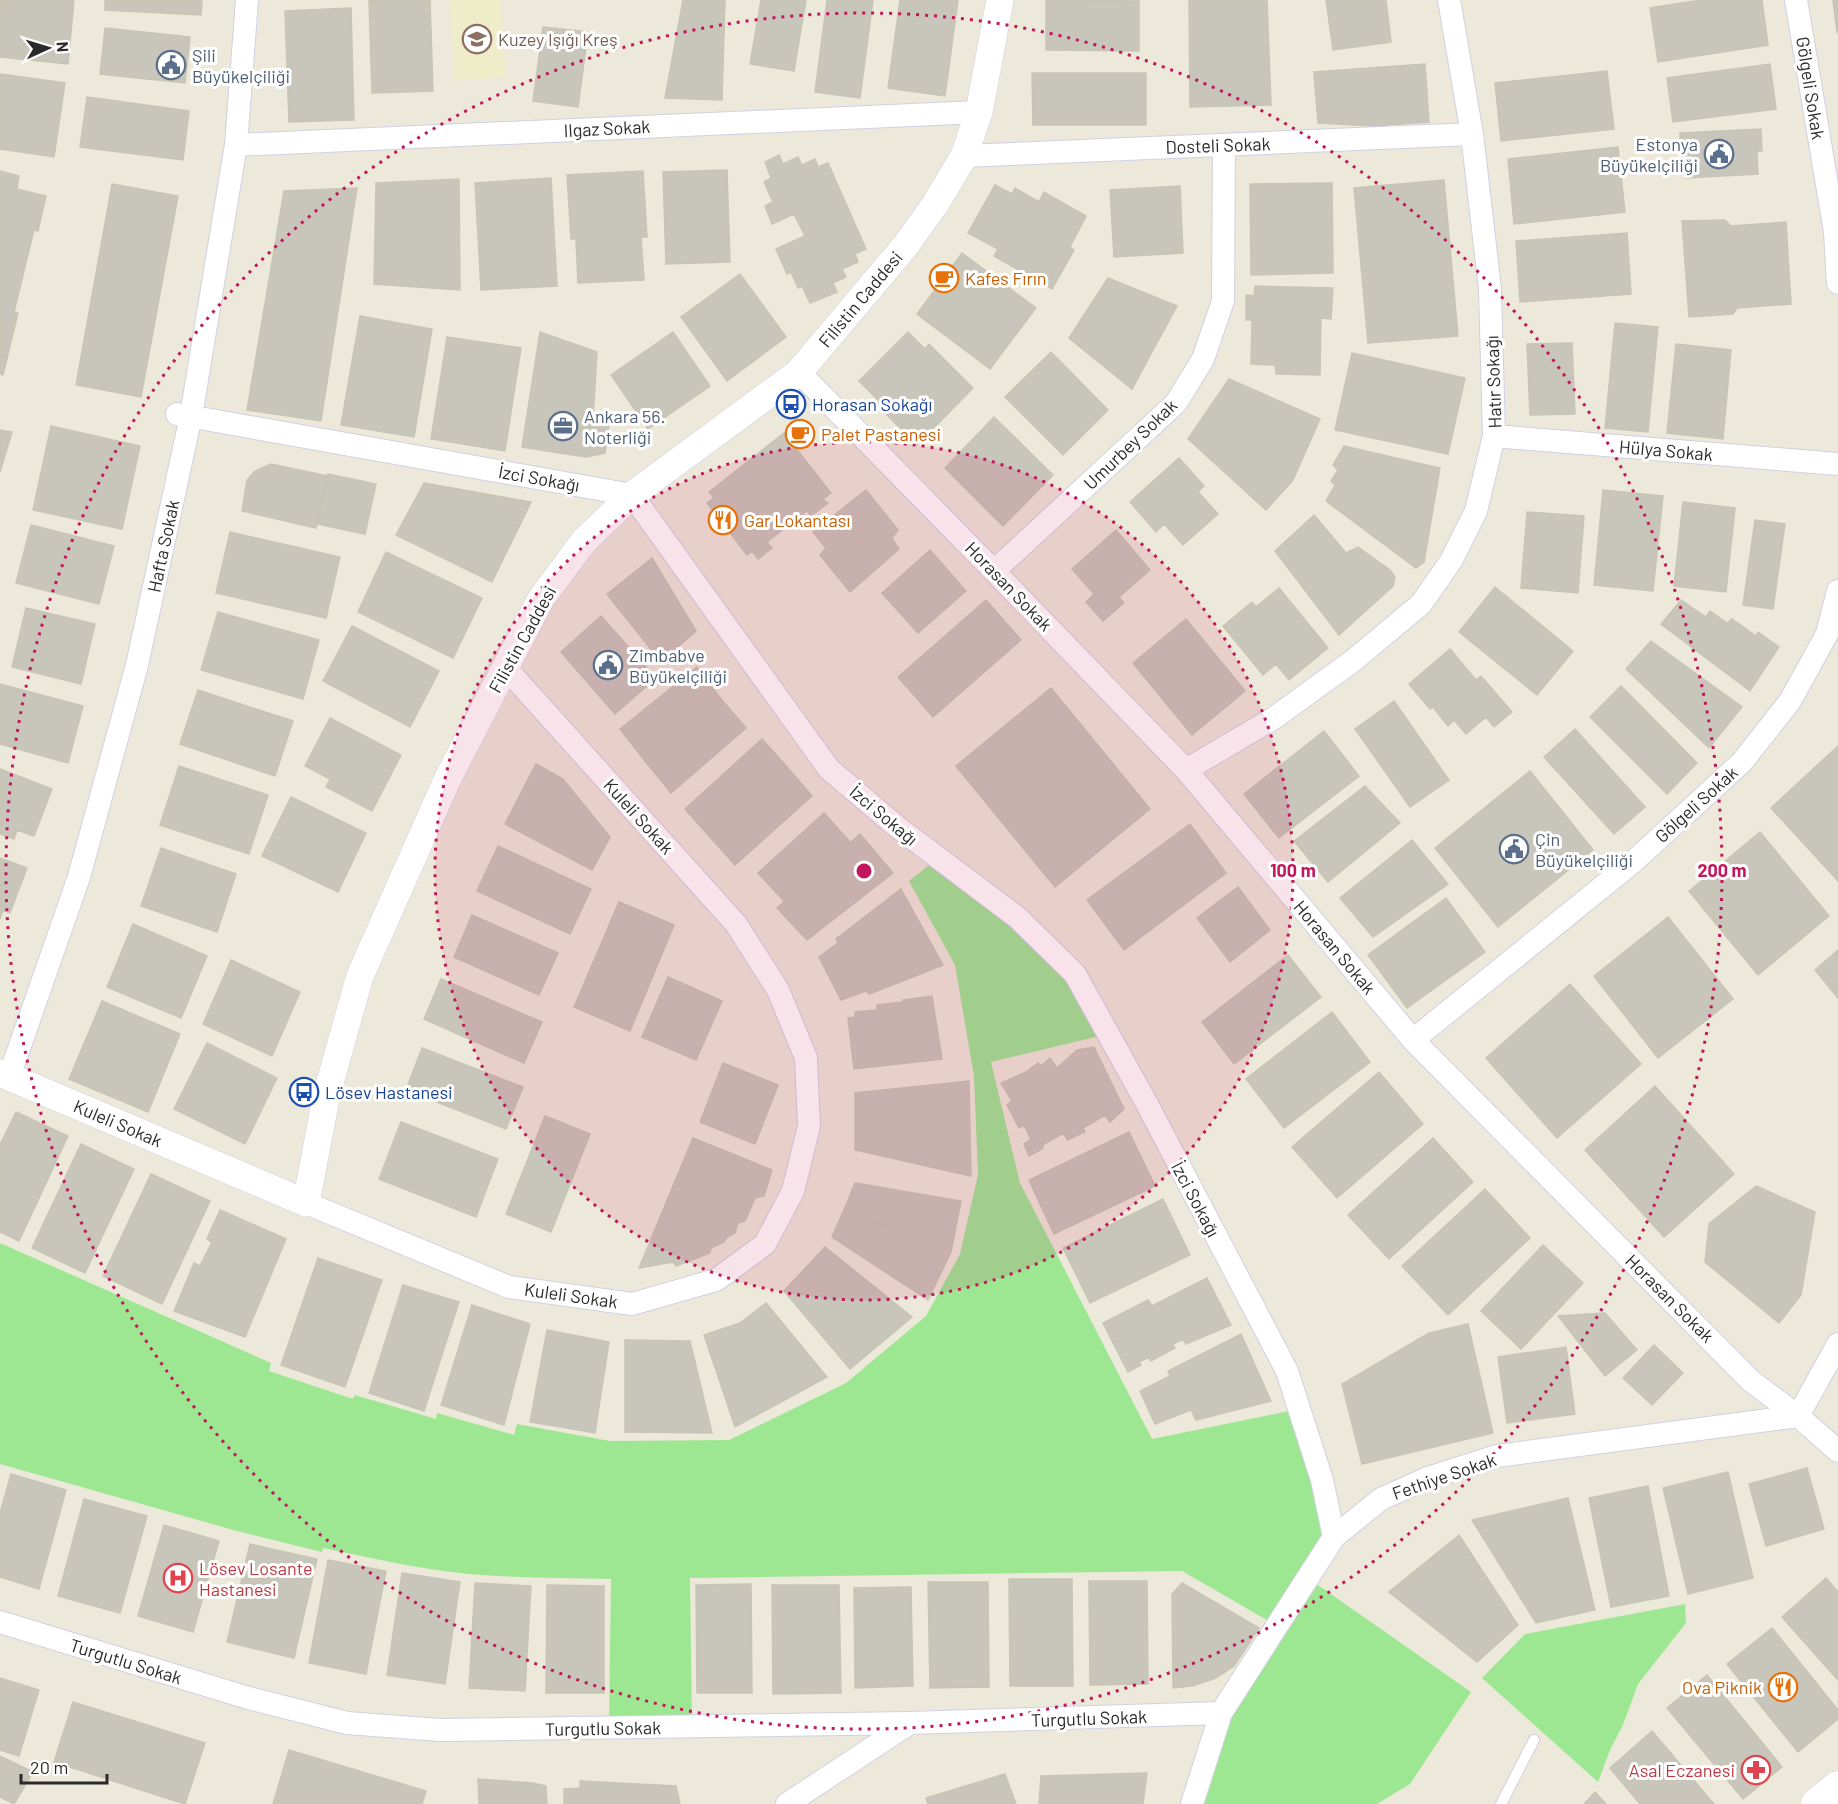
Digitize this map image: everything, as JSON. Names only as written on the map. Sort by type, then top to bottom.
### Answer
[{"type":"main road","points":[[1818,1804],[1838,1787]]},
{"type":"street","name":"Hafta Sokak","points":[[4,1075],[79,877],[137,665],[236,145],[247,0]]},
{"type":"street","name":"Filistin Caddesi","points":[[306,1203],[327,1093],[360,976],[448,778],[541,599],[584,541],[632,495],[799,372],[906,245],[936,203],[964,156],[979,112],[1000,0]]},
{"type":"street","name":"Hatır Sokağı","points":[[1186,770],[1274,718],[1354,660],[1421,604],[1451,561],[1476,511],[1494,436],[1490,289],[1472,134],[1449,0]]},
{"type":"street","name":"Gölgeli Sokak","points":[[1796,0],[1835,232],[1838,284]]},
{"type":"street","name":"Ilgaz Sokak","points":[[236,145],[979,112]]},
{"type":"street","name":"Dosteli Sokak","points":[[964,156],[1472,134]]},
{"type":"street","name":"Umurbey Sokak","points":[[994,570],[1176,403],[1203,359],[1223,301],[1224,145]]},
{"type":"street","name":"Horasan Sokak","points":[[799,372],[1186,770],[1413,1040],[1751,1381],[1798,1416],[1838,1451]]},
{"type":"street","name":"İzci Sokağı","points":[[184,415],[632,495],[829,769],[896,826],[1018,918],[1075,974],[1147,1104],[1287,1371],[1322,1480],[1335,1537]]},
{"type":"street","name":"Hülya Sokak","points":[[1494,436],[1838,464]]},
{"type":"street","name":"Gölgeli Sokak","points":[[1413,1040],[1633,862],[1742,762],[1790,701],[1827,634],[1838,591]]},
{"type":"street","name":"Kuleli Sokak","points":[[4,1075],[509,1287],[632,1304],[716,1281],[765,1244],[793,1191],[809,1126],[806,1058],[778,990],[736,924],[505,667]]},
{"type":"street","points":[[1798,1416],[1838,1344]]},
{"type":"street","name":"Fethiye Sokak","points":[[1192,1804],[1221,1713],[1335,1537],[1381,1498],[1428,1478],[1497,1456],[1798,1416]]},
{"type":"street","name":"Turgutlu Sokak","points":[[0,1622],[203,1685],[347,1723],[440,1730],[910,1724],[1221,1713]]},
{"type":"street","points":[[786,1804],[910,1724]]},
{"type":"lane","points":[[1501,1804],[1534,1740]]},
{"type":"shaded area","name":"Kuzey Işığı Kreş","points":[[449,0],[500,0],[506,77],[455,81]]},
{"type":"green space","points":[[938,858],[1018,918],[1108,1034],[991,1062],[1020,1183],[1152,1439],[1299,1409],[1334,1537],[1308,1578],[1471,1692],[1410,1784],[1377,1804],[1192,1804],[1221,1713],[1277,1626],[1182,1571],[690,1578],[692,1727],[609,1728],[611,1579],[468,1574],[413,1566],[323,1548],[322,1552],[237,1531],[0,1464],[0,1243],[271,1363],[269,1371],[353,1399],[355,1395],[436,1419],[437,1413],[514,1435],[517,1424],[610,1441],[729,1440],[846,1383],[926,1316],[960,1254],[978,1175],[974,1076],[955,965],[909,881]]},
{"type":"green space","points":[[1685,1604],[1686,1623],[1638,1684],[1598,1782],[1482,1678],[1525,1634]]},
{"type":"building","points":[[0,0],[74,0],[68,64],[0,57]]},
{"type":"building","points":[[105,0],[202,0],[201,15],[105,10]]},
{"type":"building","points":[[369,0],[430,0],[433,91],[372,93]]},
{"type":"building","points":[[683,0],[725,0],[722,100],[665,98]]},
{"type":"building","points":[[761,0],[806,0],[794,71],[750,64]]},
{"type":"building","points":[[827,0],[873,0],[860,98],[815,92]]},
{"type":"building","points":[[900,0],[958,0],[945,96],[888,88]]},
{"type":"building","points":[[1046,0],[1139,1],[1139,51],[1046,50]]},
{"type":"building","points":[[1189,0],[1267,0],[1271,105],[1190,107]]},
{"type":"building","points":[[1326,0],[1386,0],[1391,42],[1333,50]]},
{"type":"building","points":[[1701,0],[1762,0],[1768,45],[1658,62],[1650,8]]},
{"type":"building","points":[[1833,0],[1838,0],[1838,32],[1837,32]]},
{"type":"building","points":[[351,8],[354,120],[289,122],[285,11]]},
{"type":"building","points":[[543,27],[588,32],[578,107],[533,101]]},
{"type":"building","points":[[105,28],[190,37],[185,83],[100,74]]},
{"type":"building","points":[[1425,64],[1429,122],[1373,126],[1318,123],[1314,72]]},
{"type":"building","points":[[1770,64],[1776,109],[1673,122],[1667,78]]},
{"type":"building","points":[[1607,71],[1614,129],[1501,141],[1495,83]]},
{"type":"building","points":[[1032,73],[1146,73],[1146,125],[1033,125]]},
{"type":"building","points":[[0,74],[65,83],[54,157],[0,149]]},
{"type":"building","points":[[87,97],[189,111],[183,160],[80,147]]},
{"type":"building","name":"Estonya Büyükelçiliği","points":[[1761,129],[1762,151],[1757,151],[1758,174],[1686,178],[1685,156],[1681,156],[1680,133]]},
{"type":"building","points":[[1618,147],[1625,212],[1514,224],[1508,159]]},
{"type":"building","points":[[779,155],[783,164],[798,157],[802,165],[815,159],[818,167],[828,163],[866,249],[855,254],[858,262],[842,269],[846,277],[833,283],[837,292],[810,303],[802,286],[798,288],[791,272],[787,274],[776,249],[805,236],[794,214],[772,224],[765,206],[773,202],[764,182],[771,178],[765,162]]},
{"type":"building","points":[[727,170],[730,262],[666,264],[663,172]]},
{"type":"building","points":[[0,171],[19,176],[17,189],[46,196],[38,231],[34,230],[14,312],[18,313],[3,375],[0,374]]},
{"type":"building","points":[[643,171],[647,237],[641,237],[644,280],[578,283],[576,239],[571,239],[567,175]]},
{"type":"building","points":[[551,178],[557,286],[481,290],[475,183]]},
{"type":"building","points":[[459,179],[460,290],[374,284],[376,183]]},
{"type":"building","points":[[1444,180],[1458,336],[1368,343],[1354,188]]},
{"type":"building","points":[[1332,183],[1333,273],[1251,275],[1250,184]]},
{"type":"building","points":[[112,184],[178,196],[141,397],[76,385]]},
{"type":"building","points":[[995,185],[1012,194],[1015,188],[1039,202],[1044,192],[1086,216],[1070,247],[1074,250],[1052,289],[994,256],[998,249],[968,233]]},
{"type":"building","points":[[1180,186],[1183,253],[1114,257],[1110,190]]},
{"type":"building","points":[[357,188],[321,421],[247,410],[284,191]]},
{"type":"building","points":[[1725,220],[1731,226],[1786,222],[1791,304],[1737,308],[1733,314],[1689,317],[1682,221]]},
{"type":"building","points":[[1627,233],[1631,294],[1520,302],[1516,241]]},
{"type":"building","points":[[962,253],[1036,308],[990,369],[917,314]]},
{"type":"building","points":[[740,274],[786,337],[727,381],[681,317]]},
{"type":"building","points":[[1108,278],[1177,306],[1132,389],[1069,338]]},
{"type":"building","points":[[1255,286],[1333,288],[1331,319],[1321,318],[1320,375],[1276,374],[1275,365],[1251,364],[1252,320],[1246,320],[1246,295],[1254,296]]},
{"type":"building","points":[[360,316],[432,329],[414,437],[341,425]]},
{"type":"building","points":[[1615,323],[1658,327],[1648,432],[1605,428]]},
{"type":"building","points":[[540,332],[597,352],[593,420],[610,417],[605,453],[586,457],[522,447]]},
{"type":"building","points":[[673,332],[710,386],[648,429],[611,375]]},
{"type":"building","points":[[908,332],[925,349],[929,344],[973,388],[917,445],[876,404],[879,401],[859,381]]},
{"type":"building","points":[[447,337],[521,348],[505,451],[431,439]]},
{"type":"building","points":[[1572,343],[1575,414],[1530,415],[1527,344]]},
{"type":"building","points":[[1676,344],[1731,350],[1723,439],[1667,433]]},
{"type":"building","points":[[1051,352],[1108,410],[1063,455],[1005,397]]},
{"type":"building","points":[[1352,353],[1465,378],[1448,454],[1335,430]]},
{"type":"building","points":[[1229,379],[1320,419],[1293,480],[1266,510],[1188,439]]},
{"type":"building","points":[[994,417],[1053,475],[1003,526],[945,468]]},
{"type":"building","points":[[51,426],[140,446],[122,529],[33,510]]},
{"type":"building","points":[[0,430],[12,432],[0,472]]},
{"type":"building","points":[[784,433],[831,493],[823,499],[828,503],[811,516],[807,511],[767,542],[772,548],[758,559],[752,551],[747,555],[707,503],[714,498],[709,492]]},
{"type":"building","points":[[1344,446],[1440,468],[1424,562],[1416,568],[1326,501],[1335,485],[1331,481],[1338,470],[1333,465]]},
{"type":"building","points":[[1179,458],[1204,486],[1198,492],[1218,514],[1183,545],[1164,524],[1156,532],[1130,502]]},
{"type":"building","points":[[271,464],[328,476],[316,528],[242,511],[247,480],[255,471]]},
{"type":"building","points":[[328,474],[376,484],[365,534],[317,524]]},
{"type":"building","points":[[424,483],[531,502],[492,582],[396,535]]},
{"type":"building","points":[[866,490],[898,530],[892,538],[899,549],[850,592],[820,555],[826,548],[813,532]]},
{"type":"building","points":[[1603,490],[1663,496],[1653,591],[1594,585]]},
{"type":"building","points":[[1683,502],[1735,508],[1726,592],[1674,586]]},
{"type":"building","points":[[1527,512],[1584,516],[1578,593],[1521,588]]},
{"type":"building","points":[[1314,515],[1346,553],[1358,547],[1390,570],[1395,577],[1393,586],[1339,635],[1275,551]]},
{"type":"building","points":[[1755,520],[1785,524],[1773,609],[1743,605]]},
{"type":"building","points":[[31,525],[114,546],[99,604],[16,583]]},
{"type":"building","points":[[1116,530],[1150,570],[1119,597],[1124,603],[1103,621],[1086,602],[1094,594],[1072,569]]},
{"type":"building","points":[[230,532],[340,557],[326,618],[216,593]]},
{"type":"building","points":[[930,550],[966,591],[918,633],[882,593]]},
{"type":"building","points":[[386,552],[482,598],[453,658],[358,612]]},
{"type":"building","points":[[652,558],[696,631],[661,662],[607,594]]},
{"type":"building","points":[[1495,587],[1573,651],[1537,695],[1459,632]]},
{"type":"building","points":[[1279,588],[1328,648],[1289,680],[1276,664],[1263,675],[1223,626],[1252,602],[1256,607]]},
{"type":"building","points":[[986,600],[1021,640],[933,717],[898,677]]},
{"type":"building","points":[[1681,600],[1706,617],[1710,611],[1727,623],[1732,619],[1756,636],[1758,632],[1779,647],[1750,691],[1661,624]]},
{"type":"building","points":[[26,608],[95,624],[81,684],[12,667]]},
{"type":"building","points":[[218,612],[319,640],[303,699],[201,670]]},
{"type":"building","name":"Zimbabve Büyükelçiliği","points":[[601,616],[656,678],[615,714],[561,652]]},
{"type":"building","points":[[1186,619],[1245,691],[1192,735],[1133,663]]},
{"type":"building","points":[[352,626],[439,671],[410,727],[323,681]]},
{"type":"building","points":[[1651,641],[1742,707],[1709,748],[1626,669]]},
{"type":"building","points":[[1450,649],[1476,680],[1481,676],[1512,712],[1494,727],[1486,717],[1466,734],[1454,720],[1448,726],[1433,707],[1430,709],[1409,684]]},
{"type":"building","points":[[697,667],[722,700],[645,761],[620,729]]},
{"type":"building","points":[[0,684],[83,706],[68,763],[0,744]]},
{"type":"building","points":[[1621,686],[1697,763],[1667,794],[1590,717]]},
{"type":"building","points":[[1051,688],[1150,809],[1055,887],[956,766]]},
{"type":"building","points":[[198,690],[293,721],[275,776],[180,744]]},
{"type":"building","points":[[722,700],[746,728],[671,793],[645,761]]},
{"type":"building","points":[[1394,701],[1449,780],[1410,807],[1355,729]]},
{"type":"building","points":[[330,718],[401,755],[372,811],[326,787],[330,779],[305,766]]},
{"type":"building","points":[[1575,729],[1645,807],[1614,834],[1544,757]]},
{"type":"building","points":[[1324,731],[1359,776],[1279,838],[1244,794]]},
{"type":"building","points":[[762,739],[787,767],[710,837],[685,809]]},
{"type":"building","points":[[1838,746],[1838,881],[1771,808]]},
{"type":"building","points":[[536,764],[563,779],[610,837],[592,870],[505,824]]},
{"type":"building","points":[[179,766],[268,795],[249,854],[160,825]]},
{"type":"building","points":[[787,767],[812,796],[735,865],[710,837]]},
{"type":"building","points":[[0,769],[52,789],[34,836],[17,830],[14,839],[0,834]]},
{"type":"building","name":"Çin Büyükelçiliği","points":[[1530,771],[1593,850],[1498,927],[1435,848]]},
{"type":"building","points":[[1365,786],[1400,823],[1328,882],[1294,841]]},
{"type":"building","points":[[291,797],[366,833],[338,892],[262,856]]},
{"type":"building","points":[[824,813],[850,842],[785,902],[758,873]]},
{"type":"building","points":[[1190,824],[1226,873],[1124,950],[1087,900]]},
{"type":"building","points":[[1760,832],[1829,916],[1758,975],[1689,891]]},
{"type":"building","points":[[860,834],[893,873],[807,940],[777,908]]},
{"type":"building","points":[[1412,840],[1448,884],[1373,937],[1340,898]]},
{"type":"building","points":[[498,846],[591,889],[570,934],[477,891]]},
{"type":"building","points":[[161,848],[236,874],[217,932],[141,906]]},
{"type":"building","points":[[0,858],[27,868],[10,913],[3,910],[0,919]]},
{"type":"building","points":[[1238,887],[1270,930],[1230,962],[1197,918]]},
{"type":"building","points":[[901,889],[943,965],[869,994],[866,991],[841,1000],[819,957],[838,943],[836,939]]},
{"type":"building","points":[[1446,898],[1485,952],[1407,1008],[1368,955]]},
{"type":"building","points":[[619,902],[674,925],[630,1031],[574,1007]]},
{"type":"building","points":[[472,915],[558,953],[539,995],[454,957]]},
{"type":"building","points":[[1668,917],[1733,999],[1658,1058],[1594,976]]},
{"type":"building","points":[[133,924],[207,956],[181,1018],[107,987]]},
{"type":"building","points":[[1838,950],[1838,998],[1815,970]]},
{"type":"building","points":[[1288,955],[1321,997],[1234,1064],[1202,1022]]},
{"type":"building","points":[[231,960],[300,992],[272,1056],[203,1024]]},
{"type":"building","points":[[668,977],[722,1001],[696,1060],[642,1037]]},
{"type":"building","points":[[441,979],[542,1022],[524,1063],[424,1019]]},
{"type":"building","points":[[1570,984],[1641,1064],[1557,1138],[1486,1058]]},
{"type":"building","points":[[932,996],[942,1059],[854,1069],[848,1018],[855,1017],[855,1012],[877,1010],[877,1005]]},
{"type":"building","points":[[102,1001],[180,1034],[148,1112],[69,1079]]},
{"type":"building","points":[[1332,1012],[1370,1062],[1284,1128],[1246,1079]]},
{"type":"building","points":[[207,1043],[277,1078],[245,1144],[174,1109]]},
{"type":"building","points":[[1094,1047],[1124,1109],[1110,1122],[1105,1115],[1083,1128],[1085,1132],[1067,1140],[1064,1133],[1029,1156],[1024,1144],[1031,1139],[1024,1125],[1019,1128],[1007,1105],[1012,1101],[1001,1083],[1026,1072],[1038,1063],[1041,1066],[1050,1058],[1057,1068],[1077,1050]]},
{"type":"building","points":[[422,1048],[523,1087],[506,1129],[406,1090]]},
{"type":"building","points":[[723,1063],[778,1085],[755,1144],[700,1122]]},
{"type":"building","points":[[1379,1072],[1423,1124],[1337,1198],[1292,1147]]},
{"type":"building","points":[[969,1081],[971,1176],[855,1150],[855,1093]]},
{"type":"building","points":[[1655,1086],[1734,1174],[1664,1237],[1585,1150]]},
{"type":"building","points":[[16,1112],[68,1136],[19,1241],[0,1232],[0,1145]]},
{"type":"building","points":[[545,1116],[590,1134],[551,1232],[506,1214]]},
{"type":"building","points":[[401,1122],[498,1159],[476,1217],[379,1179]]},
{"type":"building","points":[[1129,1132],[1155,1186],[1054,1234],[1029,1180]]},
{"type":"building","points":[[693,1138],[772,1170],[764,1196],[755,1198],[745,1221],[738,1223],[735,1233],[727,1237],[724,1242],[711,1248],[710,1253],[676,1266],[673,1262],[639,1268]]},
{"type":"building","points":[[1433,1138],[1473,1182],[1389,1259],[1348,1215]]},
{"type":"building","points":[[81,1144],[134,1169],[85,1273],[32,1248]]},
{"type":"building","points":[[151,1174],[210,1201],[162,1304],[103,1276]]},
{"type":"building","points":[[855,1183],[961,1201],[951,1252],[844,1210]]},
{"type":"building","points":[[1756,1186],[1815,1212],[1801,1295],[1779,1323],[1705,1262],[1709,1224]]},
{"type":"building","points":[[1485,1189],[1530,1238],[1448,1315],[1402,1266]]},
{"type":"building","points":[[1163,1199],[1190,1255],[1090,1303],[1063,1248]]},
{"type":"building","points":[[220,1210],[286,1239],[245,1337],[174,1311],[194,1263],[200,1266],[212,1242],[207,1239]]},
{"type":"building","points":[[844,1210],[951,1252],[928,1300],[832,1237]]},
{"type":"building","points":[[1543,1245],[1583,1283],[1521,1349],[1481,1311]]},
{"type":"building","points":[[825,1247],[912,1317],[850,1369],[784,1291]]},
{"type":"building","points":[[318,1258],[382,1280],[345,1387],[281,1365]]},
{"type":"building","points":[[1207,1278],[1231,1325],[1186,1344],[1183,1339],[1173,1344],[1175,1348],[1151,1361],[1149,1357],[1139,1362],[1141,1365],[1128,1372],[1103,1323],[1148,1300],[1152,1306]]},
{"type":"building","points":[[403,1285],[459,1302],[424,1411],[369,1393]]},
{"type":"building","points":[[766,1303],[827,1377],[735,1427],[704,1335],[740,1323]]},
{"type":"building","points":[[472,1305],[530,1324],[504,1425],[441,1405]]},
{"type":"building","points":[[1605,1313],[1637,1350],[1605,1376],[1558,1316]]},
{"type":"building","points":[[1468,1324],[1493,1433],[1362,1464],[1342,1384],[1429,1333]]},
{"type":"building","points":[[547,1330],[609,1342],[595,1433],[530,1422]]},
{"type":"building","points":[[1241,1334],[1271,1401],[1196,1420],[1191,1410],[1155,1424],[1140,1391],[1170,1376],[1168,1371]]},
{"type":"building","points":[[625,1340],[690,1341],[712,1433],[625,1432]]},
{"type":"building","points":[[1654,1345],[1683,1373],[1652,1405],[1623,1378]]},
{"type":"building","points":[[1566,1347],[1575,1414],[1507,1423],[1498,1357]]},
{"type":"building","points":[[1807,1468],[1824,1529],[1766,1546],[1749,1484]]},
{"type":"building","points":[[1728,1472],[1753,1578],[1688,1594],[1663,1488]]},
{"type":"building","points":[[11,1474],[66,1490],[39,1589],[0,1577],[0,1513]]},
{"type":"building","points":[[1648,1486],[1669,1596],[1611,1607],[1589,1498]]},
{"type":"building","points":[[1568,1498],[1595,1610],[1536,1623],[1472,1520]]},
{"type":"building","points":[[84,1499],[147,1516],[120,1613],[58,1596]]},
{"type":"building","name":"Lösev Losante Hastanesi","points":[[164,1525],[219,1541],[193,1632],[138,1616]]},
{"type":"building","points":[[1459,1535],[1518,1625],[1477,1662],[1389,1592]]},
{"type":"building","points":[[250,1544],[317,1559],[294,1658],[227,1642]]},
{"type":"building","points":[[328,1560],[386,1571],[366,1674],[309,1663]]},
{"type":"building","points":[[402,1573],[460,1582],[445,1684],[387,1675]]},
{"type":"building","points":[[1826,1578],[1838,1592],[1838,1680],[1782,1617]]},
{"type":"building","points":[[1009,1579],[1072,1579],[1073,1686],[1010,1686]]},
{"type":"building","points":[[1089,1581],[1147,1581],[1148,1684],[1090,1685]]},
{"type":"building","points":[[928,1582],[988,1582],[989,1687],[930,1688]]},
{"type":"building","points":[[475,1583],[531,1586],[525,1691],[469,1688]]},
{"type":"building","points":[[1182,1583],[1259,1628],[1234,1666],[1216,1678],[1192,1686],[1173,1688],[1172,1594]]},
{"type":"building","points":[[751,1584],[752,1693],[697,1693],[696,1585]]},
{"type":"building","points":[[547,1585],[604,1586],[604,1693],[546,1693]]},
{"type":"building","points":[[772,1585],[839,1585],[841,1693],[773,1694]]},
{"type":"building","points":[[911,1587],[913,1686],[855,1688],[854,1588]]},
{"type":"building","name":"Ova Piknik","points":[[1772,1628],[1838,1710],[1838,1719],[1798,1752],[1727,1664]]},
{"type":"building","points":[[1707,1675],[1782,1767],[1743,1799],[1667,1708]]},
{"type":"building","points":[[0,1678],[39,1690],[19,1756],[0,1750]]},
{"type":"building","points":[[73,1702],[205,1743],[185,1804],[54,1762]]},
{"type":"building","points":[[1652,1731],[1714,1804],[1640,1804],[1610,1768]]},
{"type":"building","points":[[289,1750],[426,1791],[422,1804],[273,1804]]},
{"type":"building","points":[[0,1756],[33,1772],[14,1804],[0,1797]]},
{"type":"building","points":[[1147,1773],[1143,1804],[1039,1804],[1041,1776]]},
{"type":"building","points":[[1005,1774],[1016,1804],[928,1804],[926,1798]]},
{"type":"building","points":[[478,1779],[546,1786],[547,1804],[479,1804]]},
{"type":"building","points":[[580,1781],[676,1786],[680,1804],[564,1804],[564,1789],[580,1788]]},
{"type":"building","points":[[1595,1792],[1606,1804],[1584,1804]]},
{"type":"place","name":"Kuzey Işığı Kreş","points":[[477,39]]},
{"type":"place","name":"Şili Büyükelçiliği","points":[[171,65]]},
{"type":"place","name":"Estonya Büyükelçiliği","points":[[1719,154]]},
{"type":"place","name":"Kafes Fırın","points":[[944,278]]},
{"type":"place","name":"Horasan Sokağı","points":[[791,404]]},
{"type":"place","name":"Ankara 56. Noterliği","points":[[563,426]]},
{"type":"place","name":"Palet Pastanesi","points":[[800,434]]},
{"type":"place","name":"Gar Lokantası","points":[[723,520]]},
{"type":"place","name":"Zimbabve Büyükelçiliği","points":[[608,665]]},
{"type":"place","name":"Çin Büyükelçiliği","points":[[1514,849]]},
{"type":"place","name":"Lösev Hastanesi","points":[[304,1092]]},
{"type":"place","name":"Lösev Losante Hastanesi","points":[[178,1578]]},
{"type":"place","name":"Ova Piknik","points":[[1783,1687]]},
{"type":"place","name":"Asal Eczanesi","points":[[1756,1770]]}]
